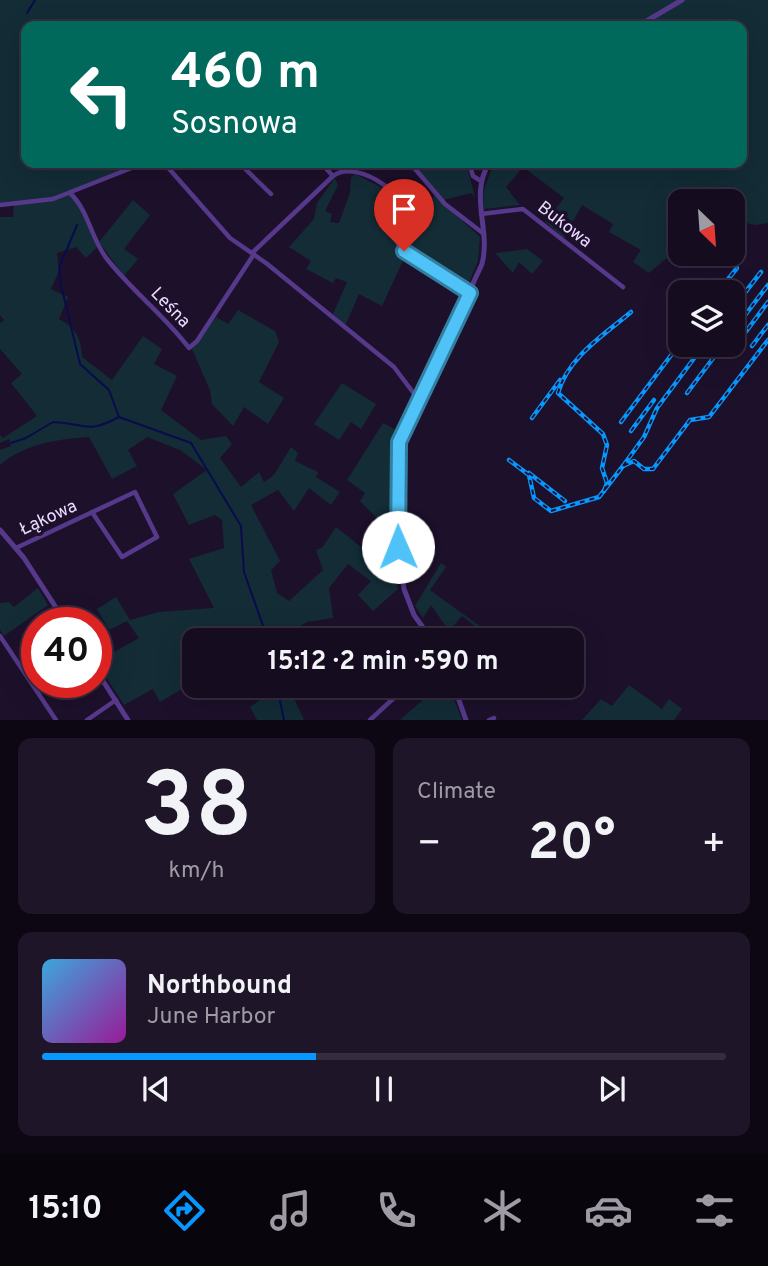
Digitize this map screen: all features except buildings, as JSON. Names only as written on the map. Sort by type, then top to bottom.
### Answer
[{"type":"street","points":[[646,21],[682,0]]},
{"type":"street","points":[[0,205],[46,201],[132,168]]},
{"type":"street","points":[[168,168],[220,229],[394,367],[418,400]]},
{"type":"street","points":[[244,168],[271,194]]},
{"type":"street","points":[[326,168],[333,176]]},
{"type":"street","points":[[414,168],[444,204],[476,231],[485,234]]},
{"type":"street","points":[[471,168],[473,176],[481,181]]},
{"type":"street","points":[[425,628],[407,599],[398,547],[397,448],[470,293],[484,257],[481,181],[487,168]]},
{"type":"street","points":[[253,253],[333,176],[341,170],[349,170],[390,190],[392,196],[383,216],[401,249],[470,293]]},
{"type":"street","name":"Leśna","points":[[70,193],[81,203],[99,247],[109,262],[189,348],[197,341],[253,253]]},
{"type":"street","name":"Bukowa","points":[[481,214],[523,209],[623,287]]},
{"type":"street","name":"Łąkowa","points":[[16,548],[92,512],[135,492],[157,537],[122,557],[92,512]]},
{"type":"street","points":[[0,530],[16,548],[55,607]]},
{"type":"street","points":[[0,636],[56,720]]},
{"type":"street","points":[[112,694],[128,720]]},
{"type":"street","points":[[370,720],[394,698]]},
{"type":"street","points":[[458,698],[466,720]]},
{"type":"street","points":[[87,720],[116,700]]},
{"type":"shaded area","points":[[0,0],[768,0],[768,223],[746,223],[746,189],[668,189],[668,257],[649,273],[633,262],[641,250],[609,232],[613,224],[582,205],[564,238],[545,222],[564,198],[524,168],[747,168],[747,21],[21,21],[21,168],[132,168],[71,193],[81,203],[97,247],[86,258],[76,247],[57,253],[59,271],[51,289],[68,297],[59,319],[76,334],[82,357],[112,380],[143,336],[162,349],[154,364],[177,376],[161,410],[201,440],[226,436],[232,444],[220,458],[241,487],[259,472],[264,482],[274,475],[291,447],[298,453],[295,461],[318,472],[316,477],[340,492],[331,505],[309,488],[294,511],[278,490],[251,505],[280,561],[271,570],[277,593],[289,601],[323,570],[316,550],[322,548],[336,527],[361,547],[381,522],[360,501],[365,493],[347,480],[383,423],[398,431],[391,469],[391,490],[398,589],[373,611],[358,595],[371,581],[348,564],[329,588],[333,618],[307,622],[297,628],[182,628],[182,689],[160,702],[153,689],[124,705],[112,687],[112,653],[139,638],[127,621],[112,628],[112,607],[100,607],[116,597],[130,620],[159,612],[214,608],[189,559],[224,548],[222,520],[215,515],[189,525],[173,494],[207,470],[180,450],[147,437],[128,450],[137,466],[112,479],[89,437],[65,439],[31,447],[0,465],[0,450],[11,446],[9,439],[0,443],[0,435],[3,438],[37,416],[11,383],[22,374],[0,349],[0,323],[4,320],[0,315],[0,217],[13,217],[14,205],[0,205]]},
{"type":"shaded area","points":[[415,168],[467,168],[475,198],[471,193],[443,200]]},
{"type":"shaded area","points":[[492,168],[522,168],[506,187],[520,205],[484,209],[483,192]]},
{"type":"shaded area","points":[[355,174],[388,191],[390,196],[382,216],[399,250],[406,254],[382,306],[359,294],[345,326],[333,314],[347,282],[336,278],[333,283],[306,269],[311,261],[289,247],[314,219],[317,203],[335,178],[338,185],[325,211],[332,214],[330,222],[339,223],[350,193],[351,178]]},
{"type":"shaded area","points":[[434,195],[480,237],[478,261],[468,285],[402,248],[386,217],[417,229]]},
{"type":"shaded area","points":[[133,200],[150,215],[124,249],[138,259],[124,276],[99,242]]},
{"type":"shaded area","points":[[527,249],[543,261],[532,274],[519,262],[513,273],[495,253]]},
{"type":"shaded area","points":[[238,310],[275,331],[279,342],[259,382],[284,398],[268,424],[244,407],[233,426],[212,404],[210,390],[192,349],[216,317],[228,324]]},
{"type":"shaded area","points":[[342,383],[376,404],[361,429],[351,422],[339,440],[314,424]]},
{"type":"shaded area","points":[[441,563],[446,567],[430,590],[482,628],[477,628],[462,616],[452,628],[447,628],[431,605],[423,618],[415,606]]},
{"type":"shaded area","points":[[38,588],[48,605],[21,607],[21,624],[4,636],[0,630],[0,603],[9,602],[14,607]]},
{"type":"shaded area","points":[[629,685],[662,709],[669,699],[682,709],[674,720],[582,720],[601,699],[612,706]]},
{"type":"shaded area","points":[[259,698],[294,698],[304,720],[257,720],[250,707]]},
{"type":"shaded area","points":[[425,698],[454,698],[462,720],[400,720]]},
{"type":"waterway","points":[[27,13],[35,0]]},
{"type":"waterway","points":[[77,225],[59,268],[80,364],[109,390],[119,417],[191,443],[241,526],[244,572],[264,628]]},
{"type":"waterway","points":[[11,443],[26,438],[53,422],[92,427],[119,417]]},
{"type":"waterway","points":[[279,698],[284,720]]},
{"type":"railway","points":[[728,280],[737,268]]},
{"type":"railway","points":[[745,293],[761,272]]},
{"type":"railway","points":[[745,315],[768,285]]},
{"type":"railway","points":[[745,333],[768,302]]},
{"type":"railway","points":[[604,491],[607,483],[602,468],[607,445],[603,434],[558,393],[563,380],[578,358],[631,312]]},
{"type":"railway","points":[[752,346],[768,325]]},
{"type":"railway","points":[[509,460],[529,475],[534,498],[551,511],[599,497],[623,466],[634,461],[644,469],[653,469],[690,420],[709,417],[768,340]]},
{"type":"railway","points":[[621,422],[670,357]]},
{"type":"railway","points":[[623,466],[644,437],[657,408],[695,357]]},
{"type":"railway","points":[[687,393],[714,357]]},
{"type":"railway","points":[[532,418],[560,380]]},
{"type":"railway","points":[[631,431],[654,400]]},
{"type":"railway","points":[[529,473],[565,501]]},
{"type":"route","points":[[398,547],[396,458],[399,442],[470,293],[404,251]]}]
